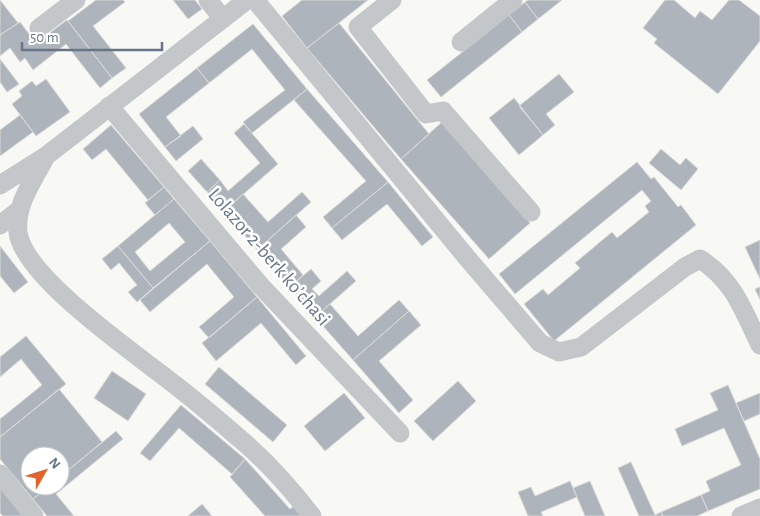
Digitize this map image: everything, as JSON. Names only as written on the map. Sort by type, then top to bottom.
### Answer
[{"type":"street","points":[[39,28],[76,0]]},
{"type":"street","points":[[208,0],[223,19]]},
{"type":"street","points":[[0,185],[46,156],[248,0]]},
{"type":"street","points":[[255,0],[468,260],[540,343],[559,352],[581,347],[685,267],[700,259],[717,270],[737,297],[760,346]]},
{"type":"street","points":[[392,0],[358,27],[426,114],[443,111],[531,212]]},
{"type":"street","points":[[461,42],[513,0]]},
{"type":"street","name":"Lolazor 2-berk koʼchasi","points":[[110,106],[260,285],[400,433]]},
{"type":"street","points":[[0,225],[18,211],[46,156]]},
{"type":"street","points":[[18,211],[18,233],[23,249],[41,273],[89,317],[248,446],[290,488],[312,516]]},
{"type":"street","points":[[0,474],[34,516]]},
{"type":"street","points":[[741,516],[760,508]]},
{"type":"building","points":[[0,0],[18,23],[0,35]]},
{"type":"building","points":[[96,0],[123,0],[125,2],[93,26],[126,68],[112,78],[68,21]]},
{"type":"building","points":[[173,0],[195,0],[202,9],[188,19]]},
{"type":"building","points":[[302,0],[368,0],[307,48],[282,16]]},
{"type":"building","points":[[528,0],[562,0],[538,19],[525,2]]},
{"type":"building","points":[[665,0],[674,0],[695,18],[700,11],[712,20],[729,0],[739,0],[760,16],[760,41],[718,94],[654,43],[657,39],[643,28]]},
{"type":"building","points":[[525,2],[538,19],[522,32],[509,15]]},
{"type":"building","points":[[509,15],[522,32],[441,97],[427,80]]},
{"type":"building","points":[[67,20],[112,78],[100,88],[66,44],[33,70],[25,58],[20,62],[10,48],[0,56],[0,35],[20,22],[36,43]]},
{"type":"building","points":[[339,23],[429,134],[401,159],[307,48]]},
{"type":"building","points":[[253,24],[307,89],[252,133],[243,122],[285,90],[252,49],[209,83],[197,68]]},
{"type":"building","points":[[0,59],[19,84],[7,92],[0,82]]},
{"type":"building","points":[[197,68],[209,83],[166,117],[181,136],[165,147],[139,114]]},
{"type":"building","points":[[559,74],[574,92],[546,114],[555,125],[543,135],[519,106]]},
{"type":"building","points":[[46,79],[70,112],[36,136],[12,104],[22,96],[19,91],[32,81],[36,86]]},
{"type":"building","points":[[307,89],[388,182],[332,228],[323,217],[366,181],[294,100]]},
{"type":"building","points":[[514,98],[543,135],[519,155],[489,118]]},
{"type":"building","points":[[20,115],[33,132],[0,156],[0,130]]},
{"type":"building","points":[[442,122],[530,223],[489,259],[401,159]]},
{"type":"building","points":[[244,124],[278,164],[224,211],[207,192],[220,180],[228,191],[260,163],[234,133]]},
{"type":"building","points":[[111,125],[164,187],[148,200],[106,149],[92,160],[83,149]]},
{"type":"building","points":[[193,126],[203,139],[176,161],[165,147]]},
{"type":"building","points":[[661,149],[680,165],[686,158],[698,169],[681,190],[649,163]]},
{"type":"building","points":[[201,159],[220,180],[207,192],[188,171]]},
{"type":"building","points":[[637,162],[651,179],[654,177],[678,207],[681,205],[696,225],[554,341],[524,304],[543,289],[548,295],[580,268],[575,263],[612,232],[617,238],[649,212],[645,206],[651,201],[642,190],[515,294],[499,274]]},
{"type":"building","points":[[388,182],[433,237],[422,246],[387,204],[342,240],[332,228]]},
{"type":"building","points":[[164,187],[174,199],[155,215],[145,203]]},
{"type":"building","points":[[302,192],[311,202],[257,250],[224,211],[243,194],[268,222]]},
{"type":"building","points":[[174,199],[210,241],[153,288],[118,246]],"holes":[[[169,223],[185,242],[150,271],[135,252]]]},
{"type":"building","points":[[296,215],[306,227],[281,249],[303,275],[290,287],[257,250]]},
{"type":"building","points":[[760,240],[760,279],[745,247]]},
{"type":"building","points":[[210,241],[257,297],[209,338],[199,327],[234,297],[207,264],[150,312],[140,300]]},
{"type":"building","points":[[0,246],[28,282],[14,293],[0,276]]},
{"type":"building","points":[[118,246],[153,288],[137,302],[128,292],[137,285],[119,263],[111,270],[102,259]]},
{"type":"building","points":[[311,269],[321,281],[312,289],[319,296],[347,271],[356,281],[315,317],[290,287]]},
{"type":"building","points":[[760,287],[760,300],[755,289]]},
{"type":"building","points":[[257,297],[306,356],[296,365],[261,323],[216,361],[202,343]]},
{"type":"building","points":[[399,300],[409,311],[353,360],[315,317],[330,304],[358,336]]},
{"type":"building","points":[[409,311],[421,325],[379,361],[413,400],[399,413],[353,360]]},
{"type":"building","points":[[26,336],[66,384],[0,437],[0,419],[42,385],[21,359],[0,377],[0,357]]},
{"type":"building","points":[[219,367],[287,425],[273,442],[205,384]]},
{"type":"building","points":[[112,371],[146,394],[128,421],[94,398]]},
{"type":"building","points":[[458,381],[476,401],[433,441],[414,421]]},
{"type":"building","points":[[728,385],[760,459],[760,489],[708,511],[701,495],[710,491],[706,481],[741,465],[724,428],[682,446],[675,429],[718,410],[710,393]]},
{"type":"building","points":[[59,389],[102,442],[70,469],[70,446],[20,446],[20,483],[0,459],[0,437]]},
{"type":"building","points":[[344,393],[365,418],[325,451],[304,426]]},
{"type":"building","points":[[760,393],[760,414],[744,421],[736,403]]},
{"type":"building","points":[[181,405],[245,459],[232,474],[179,428],[150,461],[140,453]]},
{"type":"building","points":[[116,431],[123,439],[70,483],[70,469]]},
{"type":"building","points":[[245,459],[290,509],[294,506],[302,516],[265,516],[230,477]]},
{"type":"building","points":[[631,462],[655,515],[661,512],[663,516],[639,516],[618,468]]},
{"type":"building","points":[[570,481],[577,497],[541,512],[543,516],[528,516],[518,492],[531,487],[535,496]]},
{"type":"building","points":[[590,481],[605,516],[585,516],[573,488]]},
{"type":"building","points":[[0,486],[23,516],[3,516],[0,513]]},
{"type":"building","points":[[701,495],[708,511],[697,516],[663,516],[661,512]]},
{"type":"building","points":[[37,496],[58,496],[74,516],[47,516],[33,499]]},
{"type":"building","points":[[202,504],[212,516],[188,516]]}]
